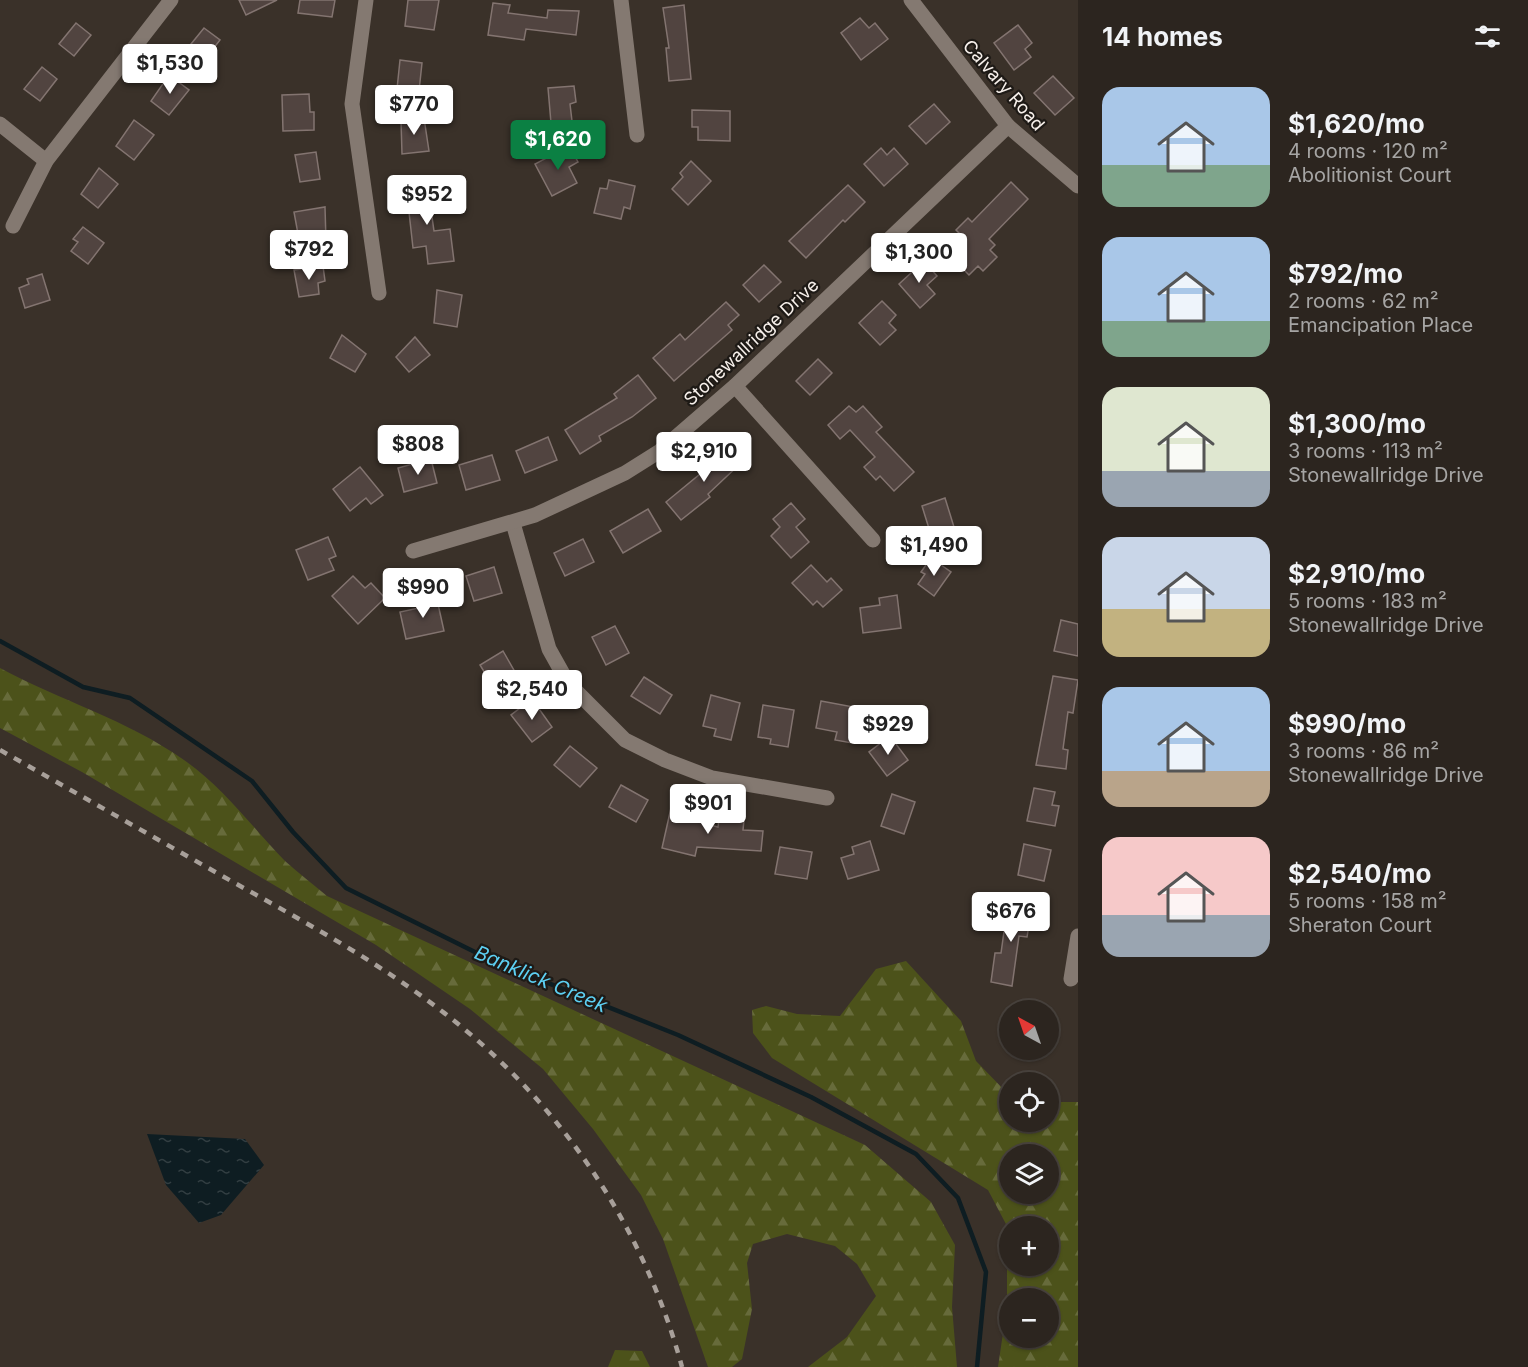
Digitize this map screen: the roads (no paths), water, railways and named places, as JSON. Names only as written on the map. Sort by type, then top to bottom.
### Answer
[{"type":"street","points":[[13,226],[46,161],[171,0]]},
{"type":"street","points":[[366,0],[352,104],[379,293]]},
{"type":"street","points":[[621,0],[637,135]]},
{"type":"street","name":"Calvary Road","points":[[910,0],[1008,126],[1078,186]]},
{"type":"street","points":[[0,124],[46,161]]},
{"type":"street","name":"Stonewallridge Drive","points":[[413,551],[513,523],[554,507],[625,473],[660,451],[735,386],[1008,126]]},
{"type":"street","points":[[735,386],[873,540]]},
{"type":"street","points":[[513,523],[549,649],[568,683],[625,740],[665,760],[712,778],[827,798]]},
{"type":"street","points":[[1071,980],[1078,936]]},
{"type":"water","points":[[147,1134],[245,1139],[264,1165],[221,1215],[199,1223],[166,1185]]},
{"type":"waterway","name":"Banklick Creek","points":[[0,641],[83,687],[130,698],[252,781],[293,832],[346,888],[493,961],[678,1035],[811,1097],[916,1154],[958,1198],[986,1272],[977,1367]]},
{"type":"railway","points":[[0,750],[292,915],[380,968],[436,1007],[501,1062],[537,1099],[569,1139],[599,1181],[625,1224],[648,1270],[667,1318],[682,1367]]}]
